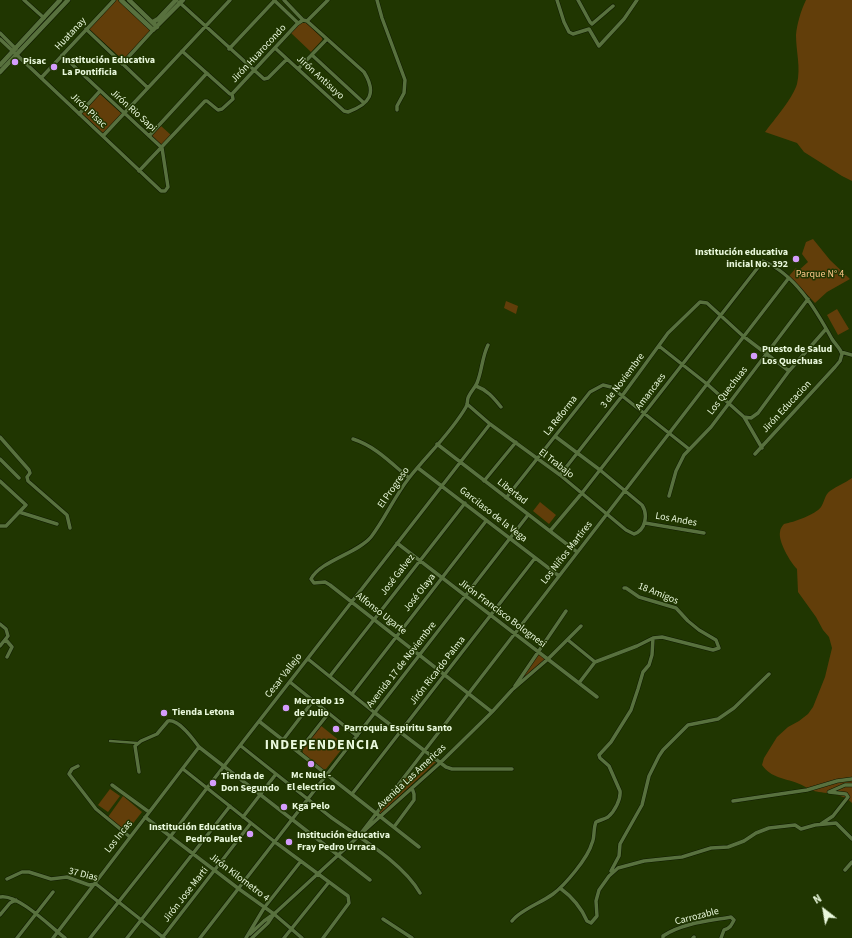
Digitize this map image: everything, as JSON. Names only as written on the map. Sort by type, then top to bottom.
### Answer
[{"type":"street","points":[[24,0],[44,18]]},
{"type":"street","points":[[0,72],[60,0]]},
{"type":"street","points":[[0,65],[68,0]]},
{"type":"street","name":"Huatanay","points":[[41,78],[114,0]]},
{"type":"street","points":[[121,0],[155,28]]},
{"type":"street","points":[[129,0],[153,22],[155,28]]},
{"type":"street","points":[[103,136],[230,0]]},
{"type":"street","points":[[229,49],[275,0],[298,23]]},
{"type":"street","points":[[284,0],[305,21],[358,66],[366,76],[371,92],[370,96],[364,103],[312,55]]},
{"type":"street","name":"Jirón Huarocondo","points":[[139,171],[205,101],[208,101],[218,110],[224,108],[233,99],[232,94],[298,23],[305,21],[328,0]]},
{"type":"street","points":[[377,0],[382,18],[405,80],[404,93],[396,110]]},
{"type":"street","points":[[557,0],[569,32],[573,34],[589,29],[598,46],[624,19],[637,0]]},
{"type":"street","points":[[578,0],[592,24],[613,6]]},
{"type":"street","points":[[122,64],[179,1]]},
{"type":"street","points":[[153,22],[158,20],[179,1]]},
{"type":"street","points":[[179,1],[205,27],[264,80],[268,78],[287,59]]},
{"type":"street","points":[[86,30],[148,88]]},
{"type":"street","name":"Jirón Pisac","points":[[0,33],[41,78],[139,171],[161,191],[165,191],[168,187],[162,148]]},
{"type":"street","name":"Jirón Pisac","points":[[0,39],[16,51]]},
{"type":"street","points":[[298,69],[327,39]]},
{"type":"street","name":"Jirón Antisuyo","points":[[275,48],[344,111],[350,112],[364,103]]},
{"type":"street","points":[[182,51],[232,94]]},
{"type":"street","name":"Jirón Rio Sapi","points":[[62,55],[162,148]]},
{"type":"street","points":[[149,136],[207,73]]},
{"type":"street","points":[[79,114],[100,91]]},
{"type":"street","name":"Amancaes","points":[[550,531],[582,493],[763,261],[778,270],[788,279]]},
{"type":"street","points":[[788,279],[808,299],[841,352],[852,355]]},
{"type":"street","name":"Los Niños Martires","points":[[358,837],[788,279]]},
{"type":"street","name":"Los Quechuas","points":[[669,496],[676,470],[682,458],[710,427],[808,299]]},
{"type":"street","name":"3 de Noviembre","points":[[560,475],[622,396],[668,333],[698,304],[702,302],[707,303],[720,315]]},
{"type":"street","points":[[720,315],[743,336],[789,371]]},
{"type":"street","points":[[744,418],[751,418],[758,413],[789,371],[826,329]]},
{"type":"street","name":"El Progreso","points":[[314,582],[312,579],[315,574],[329,563],[369,539],[409,478],[453,425],[467,404],[468,397],[476,386],[488,345]]},
{"type":"street","points":[[659,346],[729,403],[744,418],[762,448]]},
{"type":"street","name":"Jirón Educacion","points":[[755,454],[835,367],[841,358],[841,352]]},
{"type":"street","name":"La Reforma","points":[[506,498],[556,437],[590,392],[603,384],[611,387],[622,396]]},
{"type":"street","points":[[476,386],[489,392],[501,407]]},
{"type":"street","points":[[622,396],[689,450]]},
{"type":"street","name":"El Trabajo","points":[[467,404],[490,424],[560,475],[626,530],[632,533],[637,533],[643,528],[645,523]]},
{"type":"street","name":"Cesar Vallejo","points":[[90,938],[260,722],[490,424]]},
{"type":"street","points":[[0,437],[29,470],[30,473],[27,478],[28,481],[67,515],[70,528]]},
{"type":"street","points":[[556,437],[600,470],[642,505],[646,512],[645,523]]},
{"type":"street","points":[[353,439],[373,448],[409,478]]},
{"type":"street","points":[[484,481],[516,442]]},
{"type":"street","name":"Libertad","points":[[437,444],[577,552]]},
{"type":"street","points":[[0,459],[20,478]]},
{"type":"street","name":"Garcilaso de la Vega","points":[[418,468],[559,576]]},
{"type":"street","points":[[0,481],[26,505],[6,526],[0,526]]},
{"type":"street","name":"José Galvez","points":[[330,676],[465,503]]},
{"type":"street","points":[[19,512],[57,524]]},
{"type":"street","name":"Avenida 17 de Noviembre","points":[[200,938],[528,515]]},
{"type":"street","name":"José Olaya","points":[[352,694],[486,521]]},
{"type":"street","name":"Los Andes","points":[[645,523],[704,533]]},
{"type":"street","name":"Jirón Francisco Bolognesi","points":[[397,543],[597,697]]},
{"type":"street","name":"Jirón Ricardo Palma","points":[[352,794],[535,558]]},
{"type":"street","name":"Alfonso Ugarte","points":[[314,582],[326,582],[492,712]]},
{"type":"street","name":"18 Amigos","points":[[624,588],[645,599],[676,608],[694,626],[716,640],[719,648],[713,650],[662,637],[653,638]]},
{"type":"street","points":[[512,690],[566,611]]},
{"type":"street","points":[[0,624],[6,629],[8,634],[6,640],[0,646]]},
{"type":"street","name":"Avenida Las Americas","points":[[252,938],[268,923],[274,914],[318,873],[440,763],[492,712],[512,690],[548,659],[581,626]]},
{"type":"street","points":[[579,683],[596,662],[653,638]]},
{"type":"street","points":[[512,921],[524,911],[554,894],[573,874],[586,857],[592,844],[596,822],[608,817],[613,811],[620,795],[618,783],[609,766],[600,758],[599,755],[611,742],[631,710],[643,672],[651,660],[653,638]]},
{"type":"street","points":[[6,640],[12,647],[7,657]]},
{"type":"street","points":[[568,640],[596,662]]},
{"type":"street","points":[[308,659],[400,733],[448,768],[512,769]]},
{"type":"street","points":[[560,888],[572,897],[584,914],[586,921],[591,923],[597,916],[596,901],[600,890],[616,864],[619,856],[620,844],[639,812],[649,776],[663,750],[685,727],[718,719],[734,708],[769,674]]},
{"type":"street","points":[[290,682],[357,736]]},
{"type":"street","points":[[283,740],[313,701]]},
{"type":"street","points":[[298,752],[328,714]]},
{"type":"street","points":[[110,741],[137,743],[158,734],[168,721],[172,720],[176,722],[188,733],[199,748],[293,819],[370,880]]},
{"type":"street","points":[[260,722],[419,847]]},
{"type":"street","points":[[137,743],[135,750],[139,772]]},
{"type":"street","points":[[241,746],[397,866],[411,880],[420,894]]},
{"type":"street","name":"Los Incas","points":[[53,938],[96,884],[108,864],[199,748]]},
{"type":"street","points":[[78,766],[72,769],[69,774],[96,809],[130,837]]},
{"type":"street","points":[[183,769],[275,842],[348,896],[349,903],[323,938]]},
{"type":"street","points":[[243,817],[276,774]]},
{"type":"street","points":[[733,801],[807,790],[837,781],[852,779]]},
{"type":"street","points":[[820,825],[833,816],[848,797],[846,794],[829,792],[845,785],[852,784]]},
{"type":"street","points":[[112,786],[149,812]]},
{"type":"street","points":[[394,827],[414,800],[412,788]]},
{"type":"street","points":[[127,938],[230,806]]},
{"type":"street","name":"Jirón Kilometro 4","points":[[145,817],[238,889],[274,914],[302,938]]},
{"type":"street","name":"Jirón Jose Marti","points":[[163,938],[252,823]]},
{"type":"street","points":[[604,882],[618,868],[629,864],[663,858],[682,857],[701,850],[728,847],[744,841],[756,833],[769,828],[795,825],[801,829],[820,825],[836,824],[852,839]]},
{"type":"street","points":[[246,938],[264,908],[301,861]]},
{"type":"street","points":[[845,870],[852,862]]},
{"type":"street","name":"37 Dias","points":[[7,879],[22,872],[29,872],[51,879],[67,877],[89,885],[96,884],[163,938]]},
{"type":"street","points":[[284,938],[329,882]]},
{"type":"street","points":[[17,938],[53,892]]},
{"type":"street","points":[[0,897],[10,897],[16,900],[65,938]]},
{"type":"street","points":[[0,915],[10,902],[16,900]]},
{"type":"street","points":[[246,938],[274,914]]},
{"type":"street","name":"Carrozable","points":[[663,937],[668,932],[682,927],[731,917],[734,920],[730,928],[724,930],[721,938]]},
{"type":"street","points":[[383,919],[412,938]]},
{"type":"green space","points":[[116,0],[118,0],[151,30],[123,60],[89,29]]},
{"type":"green space","points":[[806,0],[852,0],[852,181],[804,152],[797,143],[765,132],[795,90],[797,84],[798,66],[796,35],[802,8]]},
{"type":"green space","points":[[307,23],[322,38],[322,40],[311,52],[291,33],[299,24]]},
{"type":"green space","points":[[100,94],[122,114],[103,133],[82,114]]},
{"type":"green space","points":[[161,126],[171,135],[161,145],[152,136]]},
{"type":"green space","name":"Parque N° 4","points":[[813,239],[830,260],[850,279],[827,292],[815,303],[789,276],[796,268],[798,271],[808,262],[802,254],[806,242]]},
{"type":"green space","points":[[506,301],[518,306],[516,314],[504,308]]},
{"type":"green space","points":[[837,309],[849,329],[838,335],[827,315]]},
{"type":"green space","points":[[852,478],[852,803],[844,797],[814,791],[778,777],[769,773],[762,765],[764,758],[777,737],[788,727],[808,714],[813,707],[825,677],[832,648],[829,637],[798,592],[797,569],[791,562],[783,546],[780,530],[784,524],[804,518],[814,513],[821,507],[828,492]]},
{"type":"green space","points":[[540,502],[556,515],[549,524],[533,511]]},
{"type":"green space","points":[[539,653],[548,659],[514,687]]},
{"type":"green space","points":[[320,725],[345,745],[326,769],[323,770],[303,753],[302,748]]},
{"type":"green space","points":[[433,761],[436,762],[379,815],[377,813],[407,774],[414,779]]},
{"type":"green space","points":[[110,789],[120,796],[108,812],[98,805]]},
{"type":"green space","points":[[123,796],[142,812],[127,831],[108,817]]},
{"type":"place","name":"Pisac","points":[[15,62]]},
{"type":"place","name":"Institución Educativa La Pontificia","points":[[54,67]]},
{"type":"place","name":"Institución educativa inicial No. 392","points":[[796,259]]},
{"type":"place","name":"Puesto de Salud Los Quechuas","points":[[754,356]]},
{"type":"place","name":"Mercado 19 de Julio","points":[[286,708]]},
{"type":"place","name":"Tienda Letona","points":[[164,713]]},
{"type":"place","name":"Parroquia Espiritu Santo","points":[[336,729]]},
{"type":"place","name":"Mc Nuel - El electrico","points":[[311,764]]},
{"type":"place","name":"Tienda de Don Segundo","points":[[213,783]]},
{"type":"place","name":"Kga Pelo","points":[[284,807]]},
{"type":"place","name":"Institución Educativa Pedro Paulet","points":[[250,834]]},
{"type":"place","name":"Institución educativa Fray Pedro Urraca","points":[[289,842]]},
{"type":"district","name":"INDEPENDENCIA","points":[[322,746]]}]
